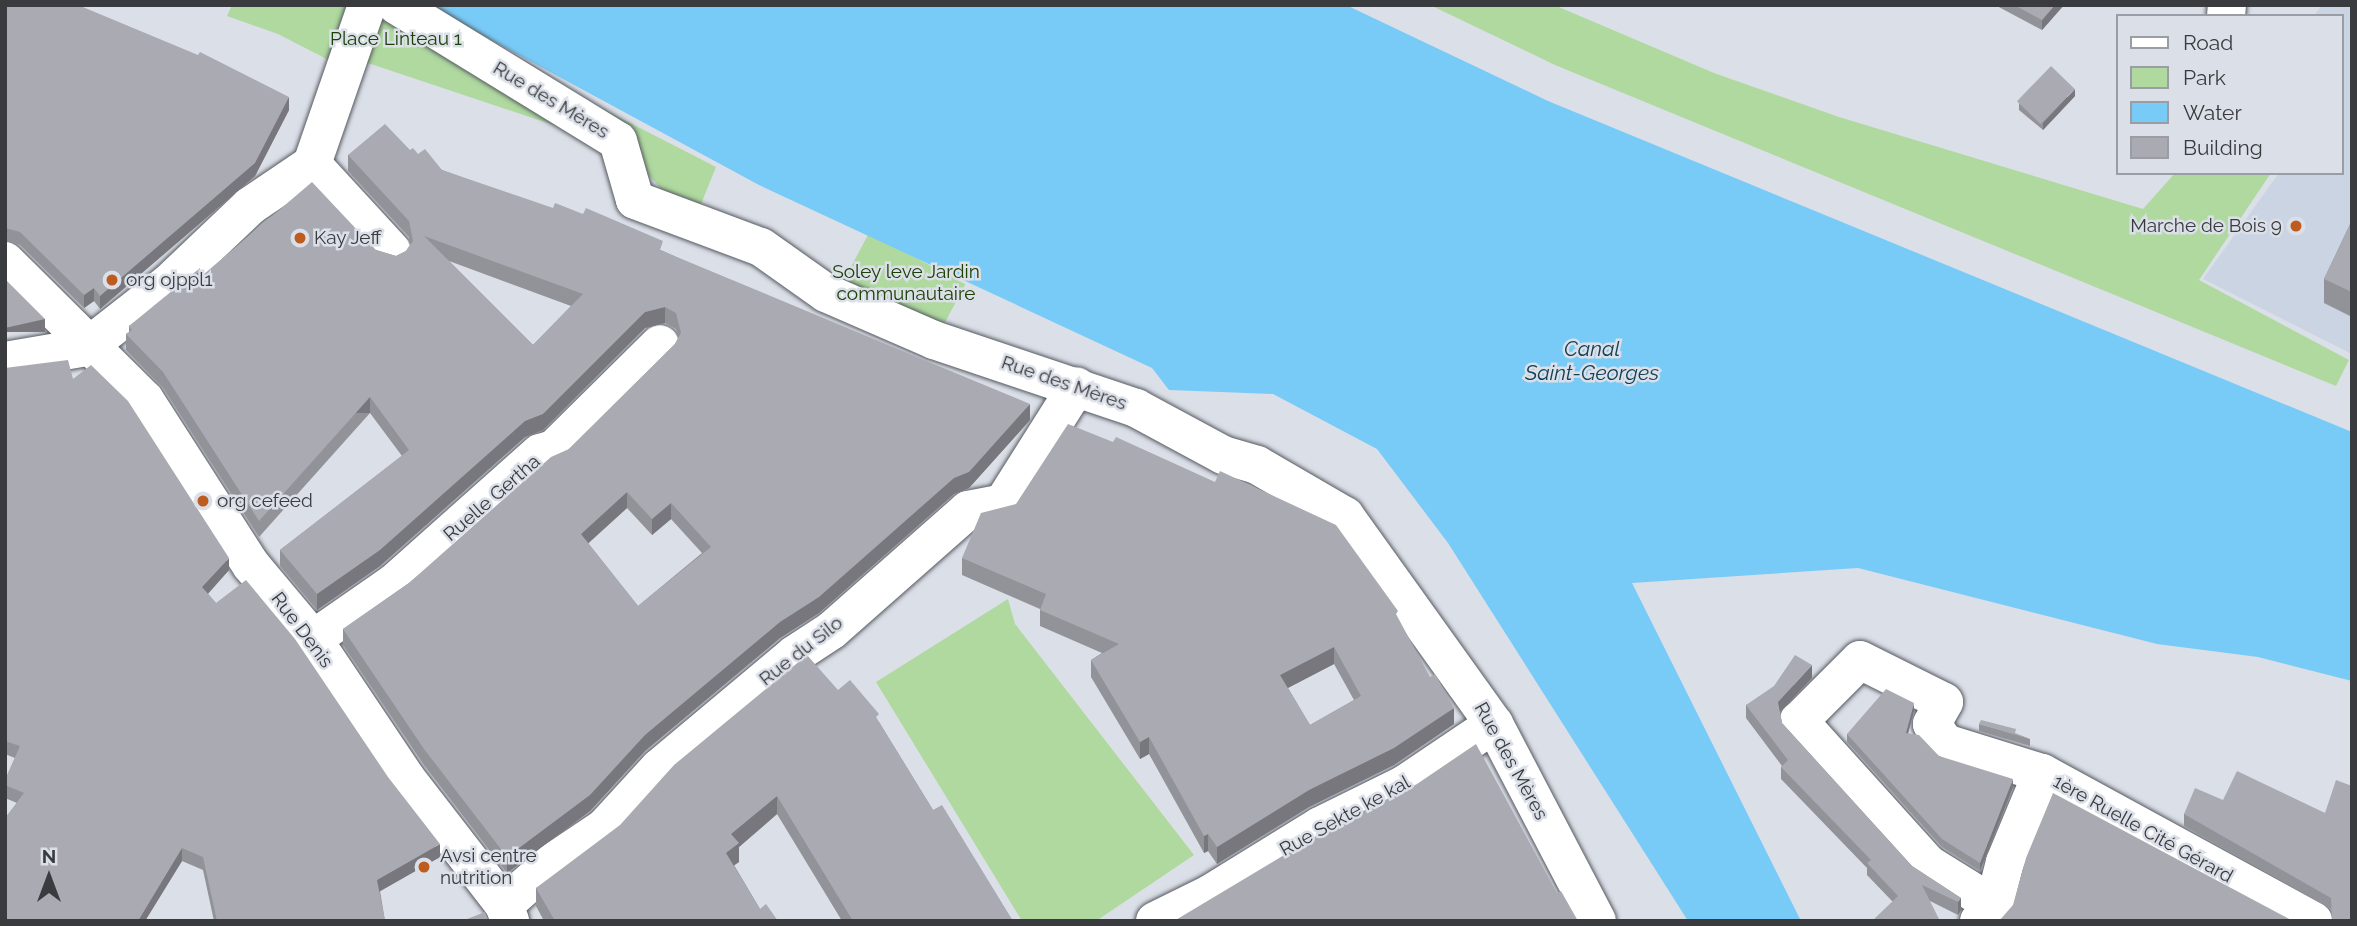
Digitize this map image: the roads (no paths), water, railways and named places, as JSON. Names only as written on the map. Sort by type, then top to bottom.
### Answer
[{"type":"street","points":[[5,361],[87,346],[169,283],[233,227],[250,206],[312,164],[367,5]]},
{"type":"street","name":"Rue des Mères","points":[[396,5],[618,141],[635,200],[761,247],[826,293],[934,340],[1136,408],[1223,455],[1257,465],[1345,516],[1494,724],[1597,921]]},
{"type":"street","points":[[312,164],[392,251]]},
{"type":"street","name":"Rue Denis","points":[[5,261],[87,346],[145,400],[251,565],[313,639],[406,778],[507,913]]},
{"type":"street","name":"Ruelle Gertha","points":[[313,639],[394,583],[540,453],[554,449],[660,344]]},
{"type":"street","name":"Rue du Silo","points":[[507,913],[552,862],[604,828],[659,768],[794,655],[832,630],[968,510],[1003,503],[1077,386]]},
{"type":"street","points":[[1987,913],[1928,864],[1799,721],[1860,660],[1944,702],[1933,724],[1945,743],[2042,773]]},
{"type":"street","name":"Rue Sekte ke kal","points":[[1155,921],[1210,894],[1320,826],[1405,784],[1494,724]]},
{"type":"street","name":"1ère Ruelle Cité Gérard","points":[[1987,913],[2042,773],[2313,921]]},
{"type":"water","name":"Canal Saint-Georges","points":[[410,5],[1346,5],[1548,101],[2352,432],[2352,681],[2258,657],[2157,644],[1858,568],[1632,583],[1801,921],[1688,921],[1448,543],[1377,449],[1273,394],[1169,390],[1152,368],[759,185],[467,27]]},
{"type":"place","name":"Marche de Bois 9","points":[[2296,226]]},
{"type":"place","name":"Kay Jeff","points":[[300,238]]},
{"type":"place","name":"org ojppl1","points":[[112,280]]},
{"type":"place","name":"org cefeed","points":[[203,501]]},
{"type":"place","name":"Avsi centre nutrition","points":[[424,867]]},
{"type":"park label","name":"Place Linteau 1","points":[[396,39]]},
{"type":"park label","name":"Soley leve Jardin communautaire","points":[[906,283]]}]
